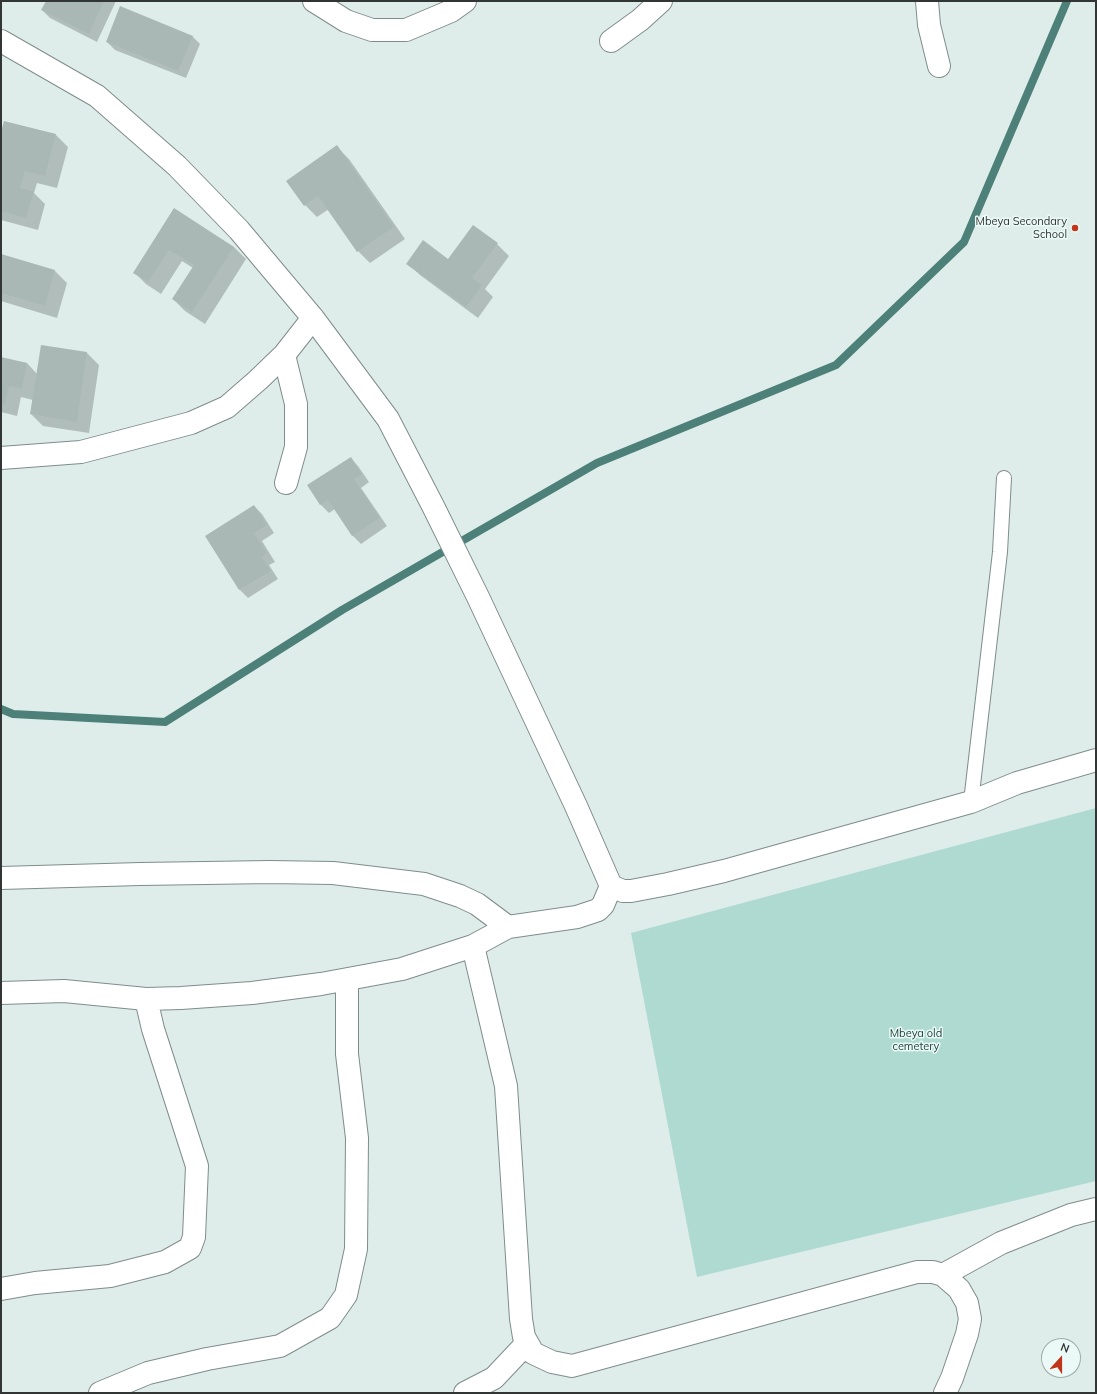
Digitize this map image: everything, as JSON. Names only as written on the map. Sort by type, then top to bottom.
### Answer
[{"type":"street","points":[[314,1],[346,21],[372,30],[406,30],[451,11],[465,1]]},
{"type":"street","points":[[611,41],[640,20],[661,1]]},
{"type":"street","points":[[926,1],[929,25],[940,66]]},
{"type":"street","points":[[1,41],[97,96],[171,161],[239,230],[312,318],[388,419],[478,597],[576,806],[611,886],[623,891],[631,890],[668,884],[724,871],[971,802],[1018,783],[1096,760]]},
{"type":"street","points":[[1,458],[81,452],[191,423],[227,408],[284,354],[312,318]]},
{"type":"street","points":[[284,354],[296,404],[296,447],[286,483]]},
{"type":"street","points":[[1,878],[270,872],[333,873],[424,884],[460,896],[477,904],[508,927]]},
{"type":"street","points":[[1,993],[64,991],[146,999],[181,998],[252,993],[347,980],[402,969],[473,946],[508,927],[577,917],[598,910],[603,905],[611,886]]},
{"type":"street","points":[[473,946],[506,1086],[521,1319],[524,1337],[533,1353],[552,1362],[572,1366],[917,1272],[933,1272],[943,1275],[959,1289],[967,1303],[970,1319],[967,1334],[952,1378],[945,1393]]},
{"type":"street","points":[[100,1393],[148,1373],[207,1359],[280,1346],[330,1318],[346,1295],[356,1249],[357,1138],[347,1054],[347,980]]},
{"type":"street","points":[[1,1289],[35,1283],[110,1276],[165,1262],[190,1248],[194,1236],[197,1166],[153,1029],[146,999]]},
{"type":"street","points":[[943,1275],[1001,1242],[1070,1215],[1096,1209]]},
{"type":"street","points":[[465,1393],[494,1378],[527,1343]]},
{"type":"lane","points":[[971,802],[1000,552],[1004,478]]},
{"type":"green space","name":"Mbeya old cemetery","points":[[1096,808],[1096,1181],[697,1277],[631,933]]},
{"type":"building","points":[[46,1],[104,1],[89,34],[41,10]]},
{"type":"building","points":[[120,6],[193,36],[178,71],[106,42]]},
{"type":"building","points":[[4,121],[56,134],[45,176],[25,171],[20,188],[34,191],[26,218],[1,211],[1,132]]},
{"type":"building","points":[[337,145],[394,227],[357,252],[318,196],[304,206],[286,181]]},
{"type":"building","points":[[174,208],[234,247],[192,312],[172,299],[194,265],[169,250],[148,282],[133,273]]},
{"type":"building","points":[[473,225],[498,243],[472,278],[482,285],[466,307],[406,264],[423,240],[448,259]]},
{"type":"building","points":[[1,254],[55,270],[45,306],[1,293]]},
{"type":"building","points":[[41,345],[87,352],[77,422],[30,414]]},
{"type":"building","points":[[1,357],[27,363],[22,389],[9,386],[5,404],[1,403]]},
{"type":"building","points":[[351,457],[362,474],[354,479],[380,518],[352,536],[328,500],[320,505],[307,485]]},
{"type":"building","points":[[254,505],[267,525],[254,533],[267,553],[262,557],[271,571],[239,590],[205,536]]},
{"type":"waterway","points":[[1,709],[13,714],[165,722],[342,610],[597,463],[836,365],[964,242],[1067,1]]},
{"type":"place","name":"Mbeya Secondary School","points":[[1075,228]]}]
